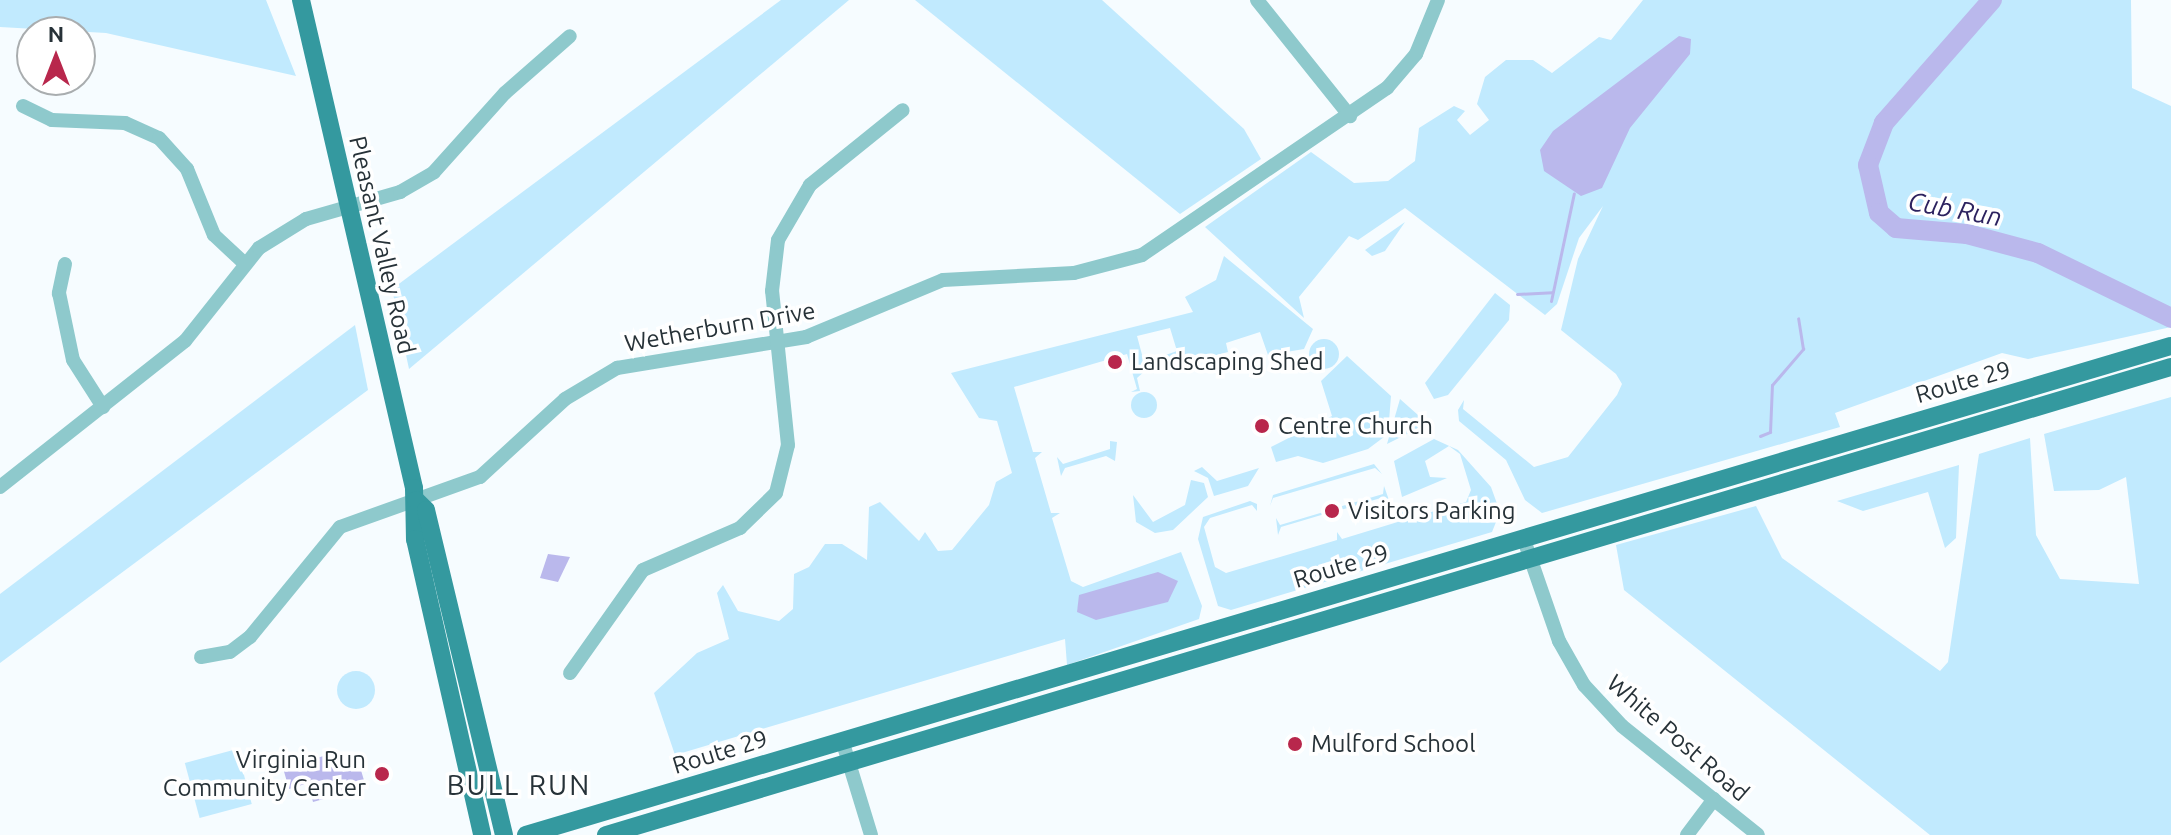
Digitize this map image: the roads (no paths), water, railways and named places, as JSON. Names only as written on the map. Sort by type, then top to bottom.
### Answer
[{"type":"main road","name":"Pleasant Valley Road","points":[[301,0],[416,500],[415,539],[482,835]]},
{"type":"main road","name":"Route 29","points":[[526,835],[2171,346]]},
{"type":"main road","name":"Route 29","points":[[606,835],[2171,367]]},
{"type":"main road","name":"Pleasant Valley Road","points":[[416,500],[426,510],[504,835]]},
{"type":"street","points":[[1257,0],[1350,116]]},
{"type":"street","name":"Wetherburn Drive","points":[[201,657],[230,652],[250,637],[340,527],[480,477],[565,399],[617,368],[777,342],[830,330],[943,280],[1074,273],[1132,260],[1350,116],[1402,73],[1438,0]]},
{"type":"street","points":[[0,487],[185,341],[244,263],[292,226],[400,192],[434,172],[505,93],[570,36]]},
{"type":"street","points":[[23,106],[48,119],[125,123],[159,138],[187,169],[214,235],[244,263]]},
{"type":"street","points":[[570,673],[643,570],[740,528],[776,493],[788,445],[772,270],[790,213],[819,175],[903,110]]},
{"type":"street","points":[[65,264],[59,293],[73,360],[103,407]]},
{"type":"street","name":"White Post Road","points":[[1523,537],[1559,641],[1584,685],[1758,835]]},
{"type":"street","points":[[842,740],[871,835]]},
{"type":"street","points":[[1687,835],[1714,799]]},
{"type":"water","points":[[1679,36],[1691,39],[1690,54],[1630,128],[1602,188],[1581,196],[1544,171],[1540,150],[1553,131]]},
{"type":"water","points":[[548,554],[570,557],[558,582],[540,578]]},
{"type":"water","points":[[1158,572],[1178,581],[1168,602],[1096,620],[1077,612],[1079,595]]},
{"type":"water","points":[[337,752],[343,772],[360,767],[366,787],[313,802],[308,783],[289,789],[283,768]]},
{"type":"waterway","name":"Cub Run","points":[[1992,0],[1884,123],[1868,165],[1879,213],[1896,228],[1967,234],[2038,253],[2171,318]]},
{"type":"waterway","points":[[1551,301],[1574,193]]},
{"type":"waterway","points":[[1517,294],[1552,292]]},
{"type":"waterway","points":[[1760,436],[1770,432],[1772,385],[1803,349],[1798,318]]},
{"type":"place","name":"Landscaping Shed","points":[[1115,362]]},
{"type":"place","name":"Centre Church","points":[[1262,426]]},
{"type":"place","name":"Visitors Parking","points":[[1332,511]]},
{"type":"place","name":"Mulford School","points":[[1295,744]]},
{"type":"place","name":"Virginia Run Community Center","points":[[382,774]]},
{"type":"district","name":"BULL RUN","points":[[519,785]]}]
